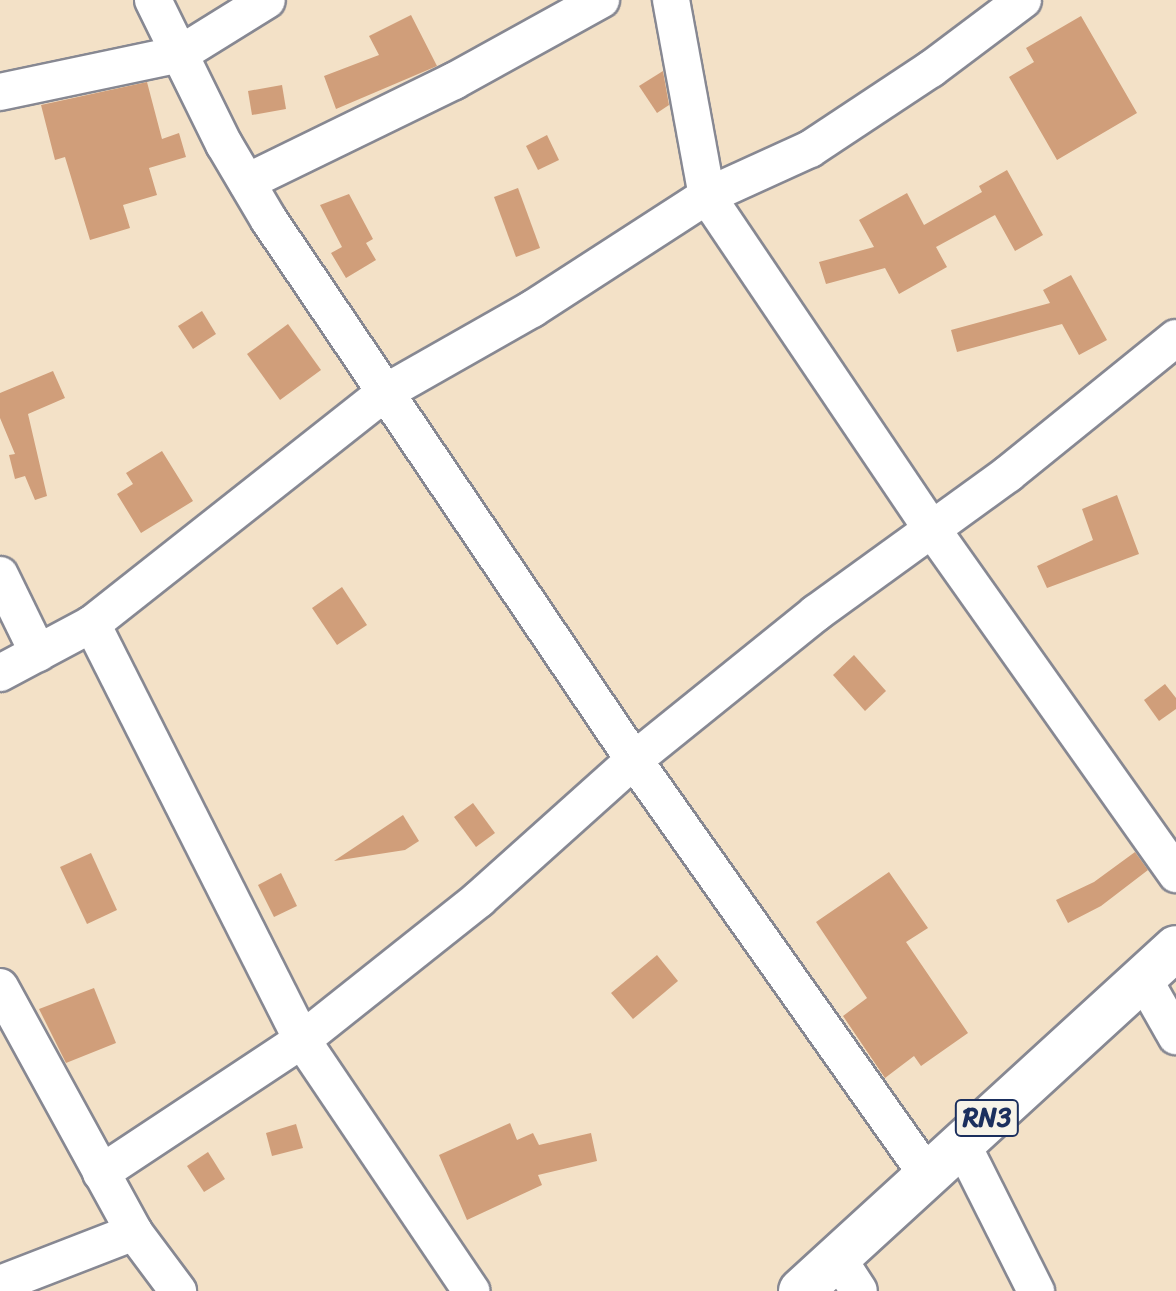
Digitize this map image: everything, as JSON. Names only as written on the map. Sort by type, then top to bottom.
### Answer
[{"type":"highway","name":"RN3","points":[[801,1291],[848,1274],[928,1176],[961,1142],[1176,948]]},
{"type":"street","points":[[153,0],[247,182],[634,760],[928,1176]]},
{"type":"street","points":[[0,92],[180,54],[267,0]]},
{"type":"street","points":[[247,182],[440,88],[601,0]]},
{"type":"street","points":[[671,0],[707,196],[932,529],[1176,874]]},
{"type":"street","points":[[0,673],[92,624],[386,392],[532,309],[707,196],[810,149],[931,69],[1023,0]]},
{"type":"street","points":[[101,1173],[302,1040],[479,899],[634,760],[816,613],[932,529],[1176,338]]},
{"type":"street","points":[[0,575],[38,653]]},
{"type":"street","points":[[92,624],[302,1040],[471,1291]]},
{"type":"street","points":[[1143,978],[1176,1036]]},
{"type":"street","points":[[0,987],[134,1232],[178,1291]]},
{"type":"street","points":[[961,1142],[1036,1291]]},
{"type":"street","points":[[0,1284],[134,1232]]},
{"type":"building","points":[[411,15],[437,66],[336,109],[324,76],[379,55],[369,36]]},
{"type":"building","points":[[1081,16],[1137,113],[1057,160],[1009,77],[1034,62],[1026,48]]},
{"type":"building","points":[[663,71],[669,105],[657,113],[639,86]]},
{"type":"building","points":[[147,82],[162,139],[179,133],[186,157],[149,168],[157,195],[123,205],[130,228],[90,240],[65,157],[55,160],[41,105]]},
{"type":"building","points":[[282,85],[286,109],[252,115],[248,91]]},
{"type":"building","points":[[547,135],[559,160],[538,170],[526,146]]},
{"type":"building","points":[[1007,170],[1043,235],[1015,251],[995,215],[936,247],[947,267],[899,294],[885,268],[826,284],[819,262],[874,247],[859,220],[907,193],[924,225],[982,192],[979,186]]},
{"type":"building","points":[[518,188],[540,248],[516,257],[494,197]]},
{"type":"building","points":[[349,194],[373,239],[366,243],[376,260],[346,278],[331,253],[342,247],[320,205]]},
{"type":"building","points":[[1071,275],[1107,340],[1079,355],[1062,324],[957,352],[951,330],[1050,303],[1043,290]]},
{"type":"building","points":[[202,311],[216,334],[193,349],[178,326]]},
{"type":"building","points":[[288,324],[321,370],[280,400],[247,354]]},
{"type":"building","points":[[53,371],[65,398],[28,414],[47,496],[35,500],[25,476],[15,479],[9,455],[15,454],[0,418],[0,393]]},
{"type":"building","points":[[162,451],[193,501],[141,533],[117,494],[133,484],[126,473]]},
{"type":"building","points":[[1117,495],[1139,554],[1047,588],[1037,566],[1093,540],[1082,509]]},
{"type":"building","points":[[342,587],[367,625],[337,645],[312,608]]},
{"type":"building","points":[[854,655],[886,691],[865,711],[833,675]]},
{"type":"building","points":[[1165,684],[1176,698],[1176,709],[1159,721],[1144,700]]},
{"type":"building","points":[[473,803],[495,833],[476,847],[454,817]]},
{"type":"building","points":[[403,815],[419,841],[405,850],[334,861]]},
{"type":"building","points":[[1135,852],[1148,870],[1101,906],[1068,923],[1056,900],[1094,882]]},
{"type":"building","points":[[91,853],[117,910],[87,924],[60,867]]},
{"type":"building","points":[[889,872],[928,928],[906,942],[968,1033],[921,1066],[914,1056],[885,1078],[843,1016],[867,998],[816,922]]},
{"type":"building","points":[[281,873],[297,906],[274,917],[258,885]]},
{"type":"building","points":[[657,955],[678,981],[633,1019],[611,993]]},
{"type":"building","points":[[94,988],[116,1043],[66,1063],[39,1009]]},
{"type":"building","points":[[510,1123],[517,1140],[533,1133],[539,1145],[591,1133],[597,1161],[538,1175],[542,1185],[467,1220],[439,1155]]},
{"type":"building","points":[[296,1124],[303,1148],[272,1156],[266,1133]]},
{"type":"building","points":[[208,1152],[225,1179],[204,1192],[187,1166]]}]
